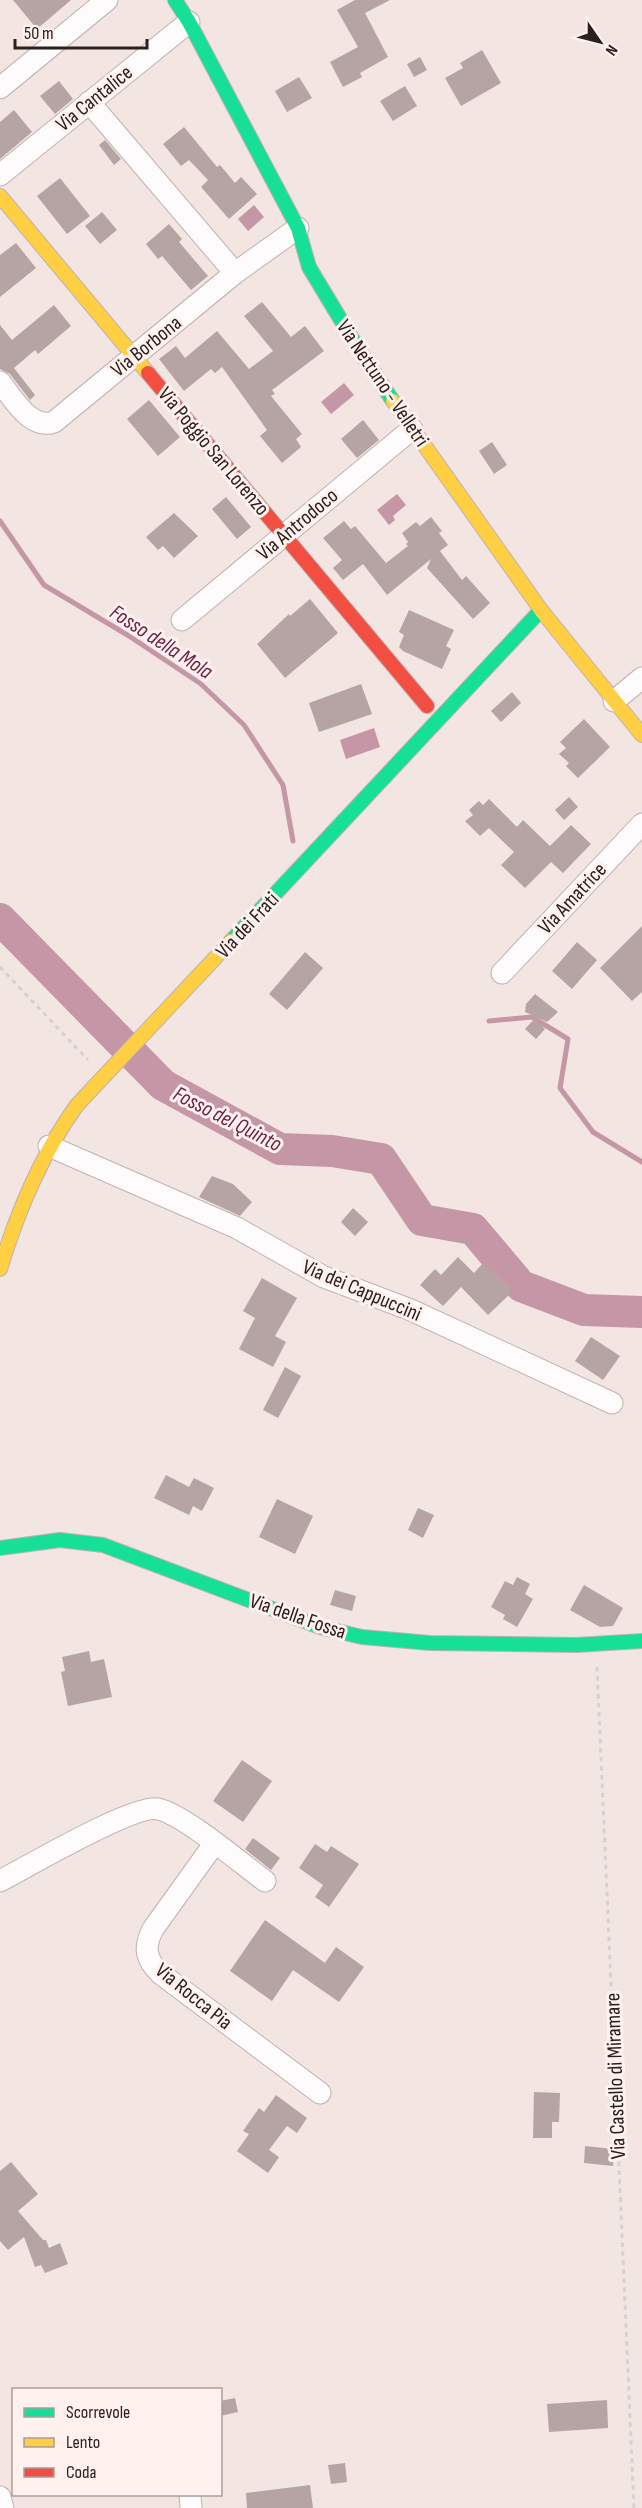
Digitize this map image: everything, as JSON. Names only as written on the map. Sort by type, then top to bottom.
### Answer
[{"type":"street","points":[[0,88],[107,0]]},
{"type":"street","name":"Via Nettuno - Velletri","points":[[175,0],[189,22],[298,228],[309,267],[359,350],[412,429],[541,610],[642,735]]},
{"type":"street","name":"Via Cantalice","points":[[0,175],[189,22]]},
{"type":"street","points":[[89,102],[235,273]]},
{"type":"street","name":"Via Poggio San Lorenzo","points":[[0,196],[427,706]]},
{"type":"street","name":"Via Borbona","points":[[0,382],[33,421],[48,424],[58,419],[235,273],[298,228]]},
{"type":"street","name":"Via Antrodoco","points":[[182,620],[412,429]]},
{"type":"street","name":"Via dei Frati","points":[[0,1269],[22,1202],[49,1146],[77,1105],[541,610]]},
{"type":"street","points":[[614,701],[642,678]]},
{"type":"street","name":"Via Amatrice","points":[[502,973],[642,824]]},
{"type":"street","name":"Via dei Cappuccini","points":[[49,1146],[237,1228],[324,1277],[422,1315],[612,1402]]},
{"type":"street","name":"Via della Fossa","points":[[0,1548],[60,1540],[103,1545],[320,1627],[362,1636],[430,1643],[596,1644],[642,1641]]},
{"type":"street","points":[[0,1881],[125,1816],[151,1808],[177,1817],[265,1881]]},
{"type":"street","name":"Via Rocca Pia","points":[[214,1844],[149,1937],[146,1952],[149,1960],[161,1974],[320,2093]]},
{"type":"street","points":[[0,2497],[3,2508]]},
{"type":"path","points":[[0,967],[104,1076]]},
{"type":"path","name":"Via Castello di Miramare","points":[[596,1644],[634,2508]]},
{"type":"shaded area","points":[[254,205],[264,217],[248,231],[238,219]]},
{"type":"shaded area","points":[[344,383],[354,395],[331,414],[321,402]]},
{"type":"shaded area","points":[[397,494],[406,505],[393,516],[395,520],[389,525],[377,510]]},
{"type":"shaded area","points":[[374,728],[380,747],[346,759],[340,740]]},
{"type":"building","points":[[13,0],[71,0],[37,29]]},
{"type":"building","points":[[355,0],[390,0],[365,13],[388,57],[360,73],[362,77],[343,87],[330,62],[358,47],[337,10]]},
{"type":"building","points":[[482,50],[501,83],[461,106],[445,78],[463,68],[460,63]]},
{"type":"building","points":[[420,57],[427,70],[414,77],[407,64]]},
{"type":"building","points":[[299,77],[312,98],[287,112],[275,91]]},
{"type":"building","points":[[59,81],[73,99],[55,114],[40,96]]},
{"type":"building","points":[[405,86],[417,106],[393,121],[380,101]]},
{"type":"building","points":[[14,110],[32,132],[0,159],[0,122]]},
{"type":"building","points":[[184,127],[217,167],[220,165],[235,183],[241,177],[257,194],[229,219],[201,187],[208,180],[189,160],[181,166],[163,144]]},
{"type":"building","points":[[105,140],[121,159],[114,165],[99,145]]},
{"type":"building","points":[[60,178],[90,216],[67,234],[37,196]]},
{"type":"building","points":[[102,212],[117,230],[100,244],[85,226]]},
{"type":"building","points":[[169,224],[182,239],[179,242],[208,276],[191,290],[162,256],[158,259],[146,244]]},
{"type":"building","points":[[16,243],[36,268],[0,297],[0,255]]},
{"type":"building","points":[[262,302],[291,337],[305,326],[324,351],[272,390],[275,394],[271,396],[302,434],[296,439],[301,447],[282,463],[260,436],[267,430],[222,367],[215,373],[211,369],[184,391],[159,359],[176,346],[185,358],[217,331],[249,369],[273,351],[244,316]]},
{"type":"building","points":[[54,305],[71,326],[38,354],[35,350],[14,368],[35,395],[30,400],[10,374],[0,369],[0,325],[12,340]]},
{"type":"building","points":[[149,400],[180,437],[158,456],[127,419]]},
{"type":"building","points":[[363,420],[379,440],[357,458],[341,439]]},
{"type":"building","points":[[492,442],[507,465],[494,474],[479,451]]},
{"type":"building","points":[[226,497],[251,527],[237,539],[212,509]]},
{"type":"building","points":[[174,513],[198,536],[174,558],[163,546],[158,550],[146,537]]},
{"type":"building","points":[[431,517],[442,531],[439,533],[448,545],[440,551],[462,580],[466,576],[490,603],[473,619],[427,568],[431,559],[387,595],[363,564],[343,580],[333,568],[342,560],[323,538],[344,521],[351,529],[355,526],[386,563],[408,546],[402,533],[416,522],[420,526]]},
{"type":"building","points":[[310,599],[338,633],[285,678],[257,644],[289,614],[290,616]]},
{"type":"building","points":[[409,610],[454,630],[446,646],[451,649],[442,669],[399,647],[404,635],[399,632]]},
{"type":"building","points":[[361,684],[372,714],[319,732],[309,703]]},
{"type":"building","points":[[512,692],[521,703],[501,722],[491,711]]},
{"type":"building","points":[[584,719],[610,747],[578,778],[566,766],[569,763],[559,754],[566,748],[560,742]]},
{"type":"building","points":[[569,797],[578,807],[564,820],[555,810]]},
{"type":"building","points":[[489,799],[517,827],[523,820],[550,846],[571,825],[591,844],[563,873],[551,862],[525,888],[501,865],[514,852],[489,828],[480,836],[465,821],[473,815],[469,810],[479,801],[483,805]]},
{"type":"building","points":[[642,926],[642,992],[632,1001],[600,968]]},
{"type":"building","points":[[577,942],[597,960],[572,989],[552,971]]},
{"type":"building","points":[[305,952],[323,968],[287,1010],[269,994]]},
{"type":"building","points":[[535,994],[558,1012],[547,1022],[525,1012],[526,1004]]},
{"type":"building","points":[[534,1019],[545,1029],[536,1039],[525,1029]]},
{"type":"building","points":[[212,1176],[233,1184],[252,1202],[240,1216],[199,1197]]},
{"type":"building","points":[[353,1208],[368,1222],[355,1236],[341,1222]]},
{"type":"building","points":[[458,1257],[474,1273],[483,1263],[513,1291],[488,1315],[461,1287],[443,1306],[420,1285],[435,1269],[441,1275]]},
{"type":"building","points":[[262,1278],[297,1298],[275,1336],[286,1342],[273,1367],[239,1349],[255,1318],[243,1311]]},
{"type":"building","points":[[591,1337],[620,1356],[603,1380],[575,1361]]},
{"type":"building","points":[[285,1367],[301,1376],[278,1418],[263,1410]]},
{"type":"building","points":[[166,1475],[189,1487],[194,1478],[214,1488],[202,1511],[193,1506],[189,1515],[154,1498]]},
{"type":"building","points":[[277,1499],[313,1516],[295,1554],[259,1537]]},
{"type":"building","points":[[418,1508],[434,1515],[423,1538],[408,1530]]},
{"type":"building","points":[[517,1577],[530,1584],[525,1594],[533,1599],[517,1627],[503,1619],[505,1615],[491,1607],[505,1581],[513,1585]]},
{"type":"building","points":[[584,1585],[623,1608],[613,1626],[600,1627],[570,1610]]},
{"type":"building","points":[[335,1590],[356,1596],[352,1611],[330,1605]]},
{"type":"building","points":[[89,1651],[91,1662],[104,1659],[112,1697],[68,1706],[61,1672],[65,1671],[62,1657]]},
{"type":"building","points":[[242,1760],[272,1781],[243,1822],[213,1801]]},
{"type":"building","points":[[253,1838],[280,1858],[271,1870],[245,1849]]},
{"type":"building","points":[[315,1844],[327,1852],[331,1846],[359,1864],[329,1907],[315,1897],[323,1885],[299,1868]]},
{"type":"building","points":[[265,1920],[325,1963],[336,1947],[364,1967],[339,2002],[293,1970],[272,2001],[230,1971]]},
{"type":"building","points":[[534,2092],[560,2093],[559,2122],[552,2122],[552,2138],[533,2138]]},
{"type":"building","points":[[276,2095],[307,2118],[297,2133],[287,2126],[269,2150],[279,2157],[268,2173],[237,2151],[249,2134],[243,2131],[259,2108],[264,2112]]},
{"type":"building","points":[[585,2146],[614,2149],[613,2166],[584,2163]]},
{"type":"building","points":[[11,2162],[38,2194],[18,2211],[43,2240],[46,2240],[49,2248],[60,2243],[68,2264],[45,2273],[41,2265],[35,2267],[24,2237],[8,2250],[0,2241],[0,2171]]},
{"type":"building","points":[[235,2398],[238,2412],[222,2416],[222,2401]]},
{"type":"building","points":[[607,2400],[608,2428],[549,2432],[547,2404]]},
{"type":"building","points":[[345,2463],[347,2482],[331,2484],[328,2465]]},
{"type":"building","points":[[310,2485],[313,2508],[247,2508],[246,2493]]},
{"type":"waterway","name":"Fosso della Mola","points":[[0,521],[44,585],[129,636],[201,684],[244,725],[283,785],[293,841]]},
{"type":"waterway","name":"Fosso del Quinto","points":[[0,919],[163,1085],[280,1149],[332,1151],[381,1159],[422,1220],[473,1229],[521,1286],[584,1310],[642,1312]]},
{"type":"waterway","name":"Fosso della Mola","points":[[489,1021],[532,1017],[568,1039],[560,1088],[593,1132],[642,1162]]},
{"type":"traffic: fast","points":[[175,0],[189,22],[298,228],[309,267],[393,401]]},
{"type":"traffic: fast","points":[[231,941],[541,610]]},
{"type":"traffic: fast","points":[[0,1548],[60,1540],[103,1545],[320,1627],[362,1637],[430,1643],[576,1645],[642,1641]]},
{"type":"traffic: slow","points":[[0,196],[148,373]]},
{"type":"traffic: slow","points":[[393,401],[541,610],[642,735]]},
{"type":"traffic: slow","points":[[0,1269],[32,1184],[52,1143],[77,1105],[231,941]]},
{"type":"traffic: jam","points":[[148,373],[427,706]]}]
